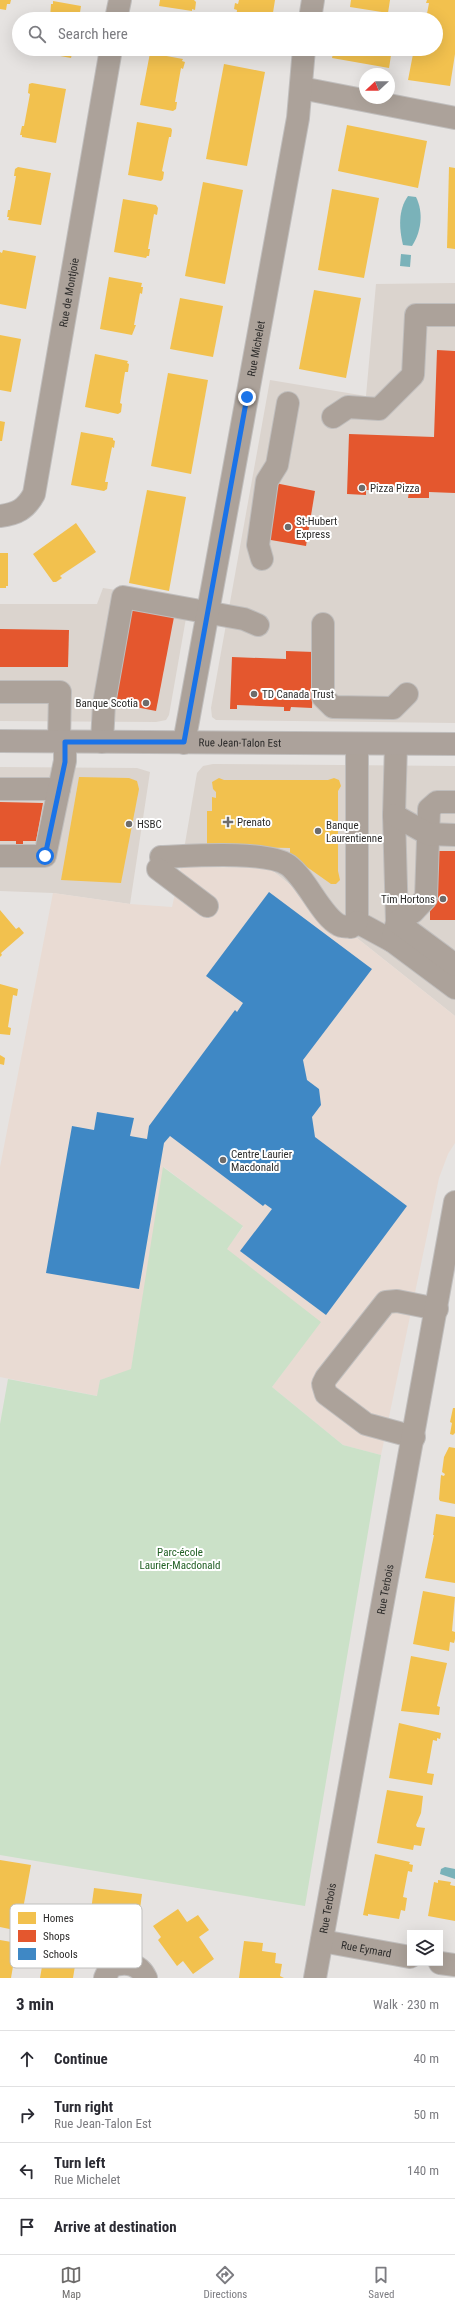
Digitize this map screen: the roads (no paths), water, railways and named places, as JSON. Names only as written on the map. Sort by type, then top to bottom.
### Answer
[{"type":"main road","name":"Rue Jean-Talon Est","points":[[0,741],[455,744]]},
{"type":"street","points":[[117,12],[120,0]]},
{"type":"street","points":[[311,12],[313,0]]},
{"type":"street","name":"Rue de Montjoie","points":[[0,516],[10,515],[25,508],[35,489],[110,56]]},
{"type":"street","name":"Rue Michelet","points":[[184,742],[209,613],[298,118],[303,56]]},
{"type":"street","points":[[301,88],[455,118]]},
{"type":"street","points":[[333,416],[348,407],[379,409],[412,375],[416,315],[455,315]]},
{"type":"street","points":[[262,559],[258,545],[268,481],[277,465],[288,403]]},
{"type":"street","points":[[102,742],[104,704],[123,597],[244,619],[258,625]]},
{"type":"street","points":[[323,624],[323,697],[333,707],[393,708],[407,694]]},
{"type":"street","points":[[0,692],[60,692],[62,742],[65,762],[58,789],[45,856],[0,856]]},
{"type":"street","points":[[357,744],[357,922]]},
{"type":"street","points":[[396,744],[394,815],[394,931],[455,988]]},
{"type":"street","points":[[0,789],[58,789]]},
{"type":"street","points":[[394,931],[426,898],[429,809],[437,802],[455,802]]},
{"type":"street","points":[[394,815],[428,834],[455,836]]},
{"type":"street","points":[[207,906],[160,863],[245,856],[271,858],[287,864],[303,879],[327,914],[339,926],[351,927],[357,922]]},
{"type":"street","points":[[357,922],[394,931],[455,966]]},
{"type":"street","name":"Rue Terbois","points":[[315,1978],[437,1309],[450,1268],[455,1202]]},
{"type":"street","points":[[414,1437],[366,1424],[326,1394],[323,1384],[326,1378],[386,1302],[397,1301],[437,1309]]},
{"type":"street","name":"Rue Eymard","points":[[322,1941],[407,1956]]},
{"type":"street","points":[[443,1963],[455,1965]]},
{"type":"street","points":[[105,1978],[110,1968]]},
{"type":"street","points":[[137,1968],[142,1970],[146,1978]]},
{"type":"water","points":[[408,196],[416,197],[421,216],[418,235],[412,246],[403,245],[401,232],[400,219],[402,207]]},
{"type":"water","points":[[401,254],[411,255],[410,267],[400,266]]},
{"type":"water","points":[[445,1867],[455,1869],[455,1879],[440,1874],[441,1869]]},
{"type":"place","name":"Pizza Pizza","points":[[362,488]]},
{"type":"place","name":"St-Hubert Express","points":[[288,527]]},
{"type":"place","name":"TD Canada Trust","points":[[254,694]]},
{"type":"place","name":"Banque Scotia","points":[[146,703]]},
{"type":"place","name":"Prenato","points":[[228,822]]},
{"type":"place","name":"HSBC","points":[[129,824]]},
{"type":"place","name":"Banque Laurentienne","points":[[318,831]]},
{"type":"place","name":"Tim Hortons","points":[[443,899]]},
{"type":"place","name":"Centre Laurier Macdonald","points":[[223,1160]]},
{"type":"park label","name":"Parc-école Laurier-Macdonald","points":[[180,1558]]}]
